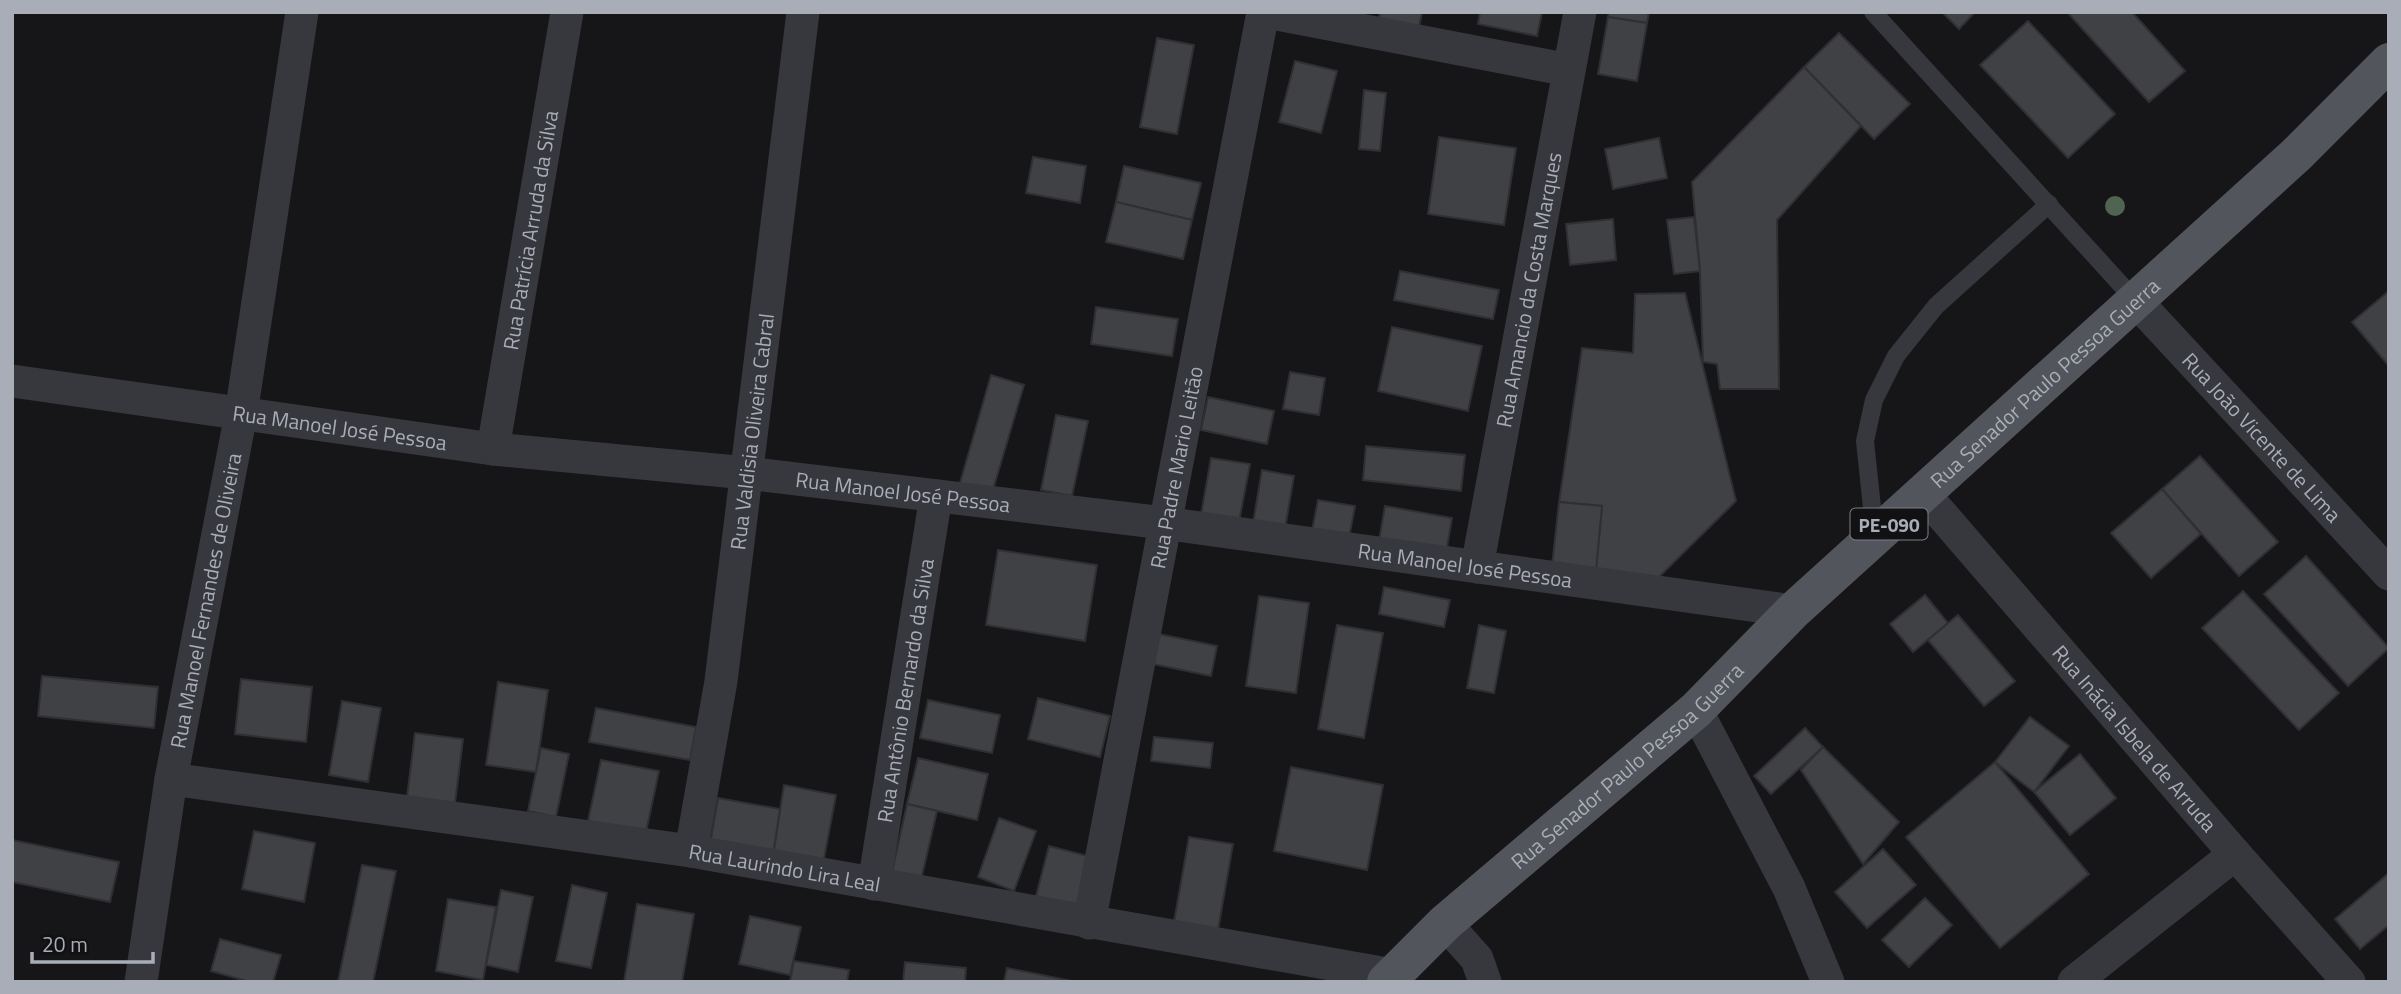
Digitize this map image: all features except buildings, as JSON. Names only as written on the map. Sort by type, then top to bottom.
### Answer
[{"type":"main road","name":"Rua Senador Paulo Pessoa Guerra","points":[[1390,978],[1445,923],[1696,710],[1793,611],[2296,155],[2389,62]]},
{"type":"street","name":"Rua Manoel Fernandes de Oliveira","points":[[141,982],[171,779],[241,414],[302,12]]},
{"type":"street","name":"Rua Patrícia Arruda da Silva","points":[[493,449],[567,12]]},
{"type":"street","name":"Rua Valdisia Oliveira Cabral","points":[[691,851],[721,681],[803,12]]},
{"type":"street","points":[[1265,12],[1569,70]]},
{"type":"street","name":"Rua Padre Mario Leitão","points":[[1089,923],[1164,523],[1265,12]]},
{"type":"street","name":"Rua Amancio da Costa Marques","points":[[1478,567],[1580,12]]},
{"type":"street","name":"Rua João Vicente de Lima","points":[[2135,300],[2389,574]]},
{"type":"street","name":"Rua Manoel José Pessoa","points":[[12,381],[493,449],[747,473],[1164,523],[1793,611]]},
{"type":"street","name":"Rua Inácia Isbela de Arruda","points":[[1923,493],[2349,982]]},
{"type":"street","name":"Rua Antônio Bernardo da Silva","points":[[874,884],[936,496]]},
{"type":"street","points":[[1696,710],[1789,888],[1828,982]]},
{"type":"street","name":"Rua Laurindo Lira Leal","points":[[171,779],[691,851],[1390,978]]},
{"type":"street","points":[[2074,982],[2235,854]]},
{"type":"street","points":[[1445,923],[1478,959],[1485,982]]},
{"type":"lane","points":[[1873,12],[2135,300]]},
{"type":"lane","points":[[1875,536],[1865,441],[1874,400],[1896,356],[1936,306],[2049,204]]}]
